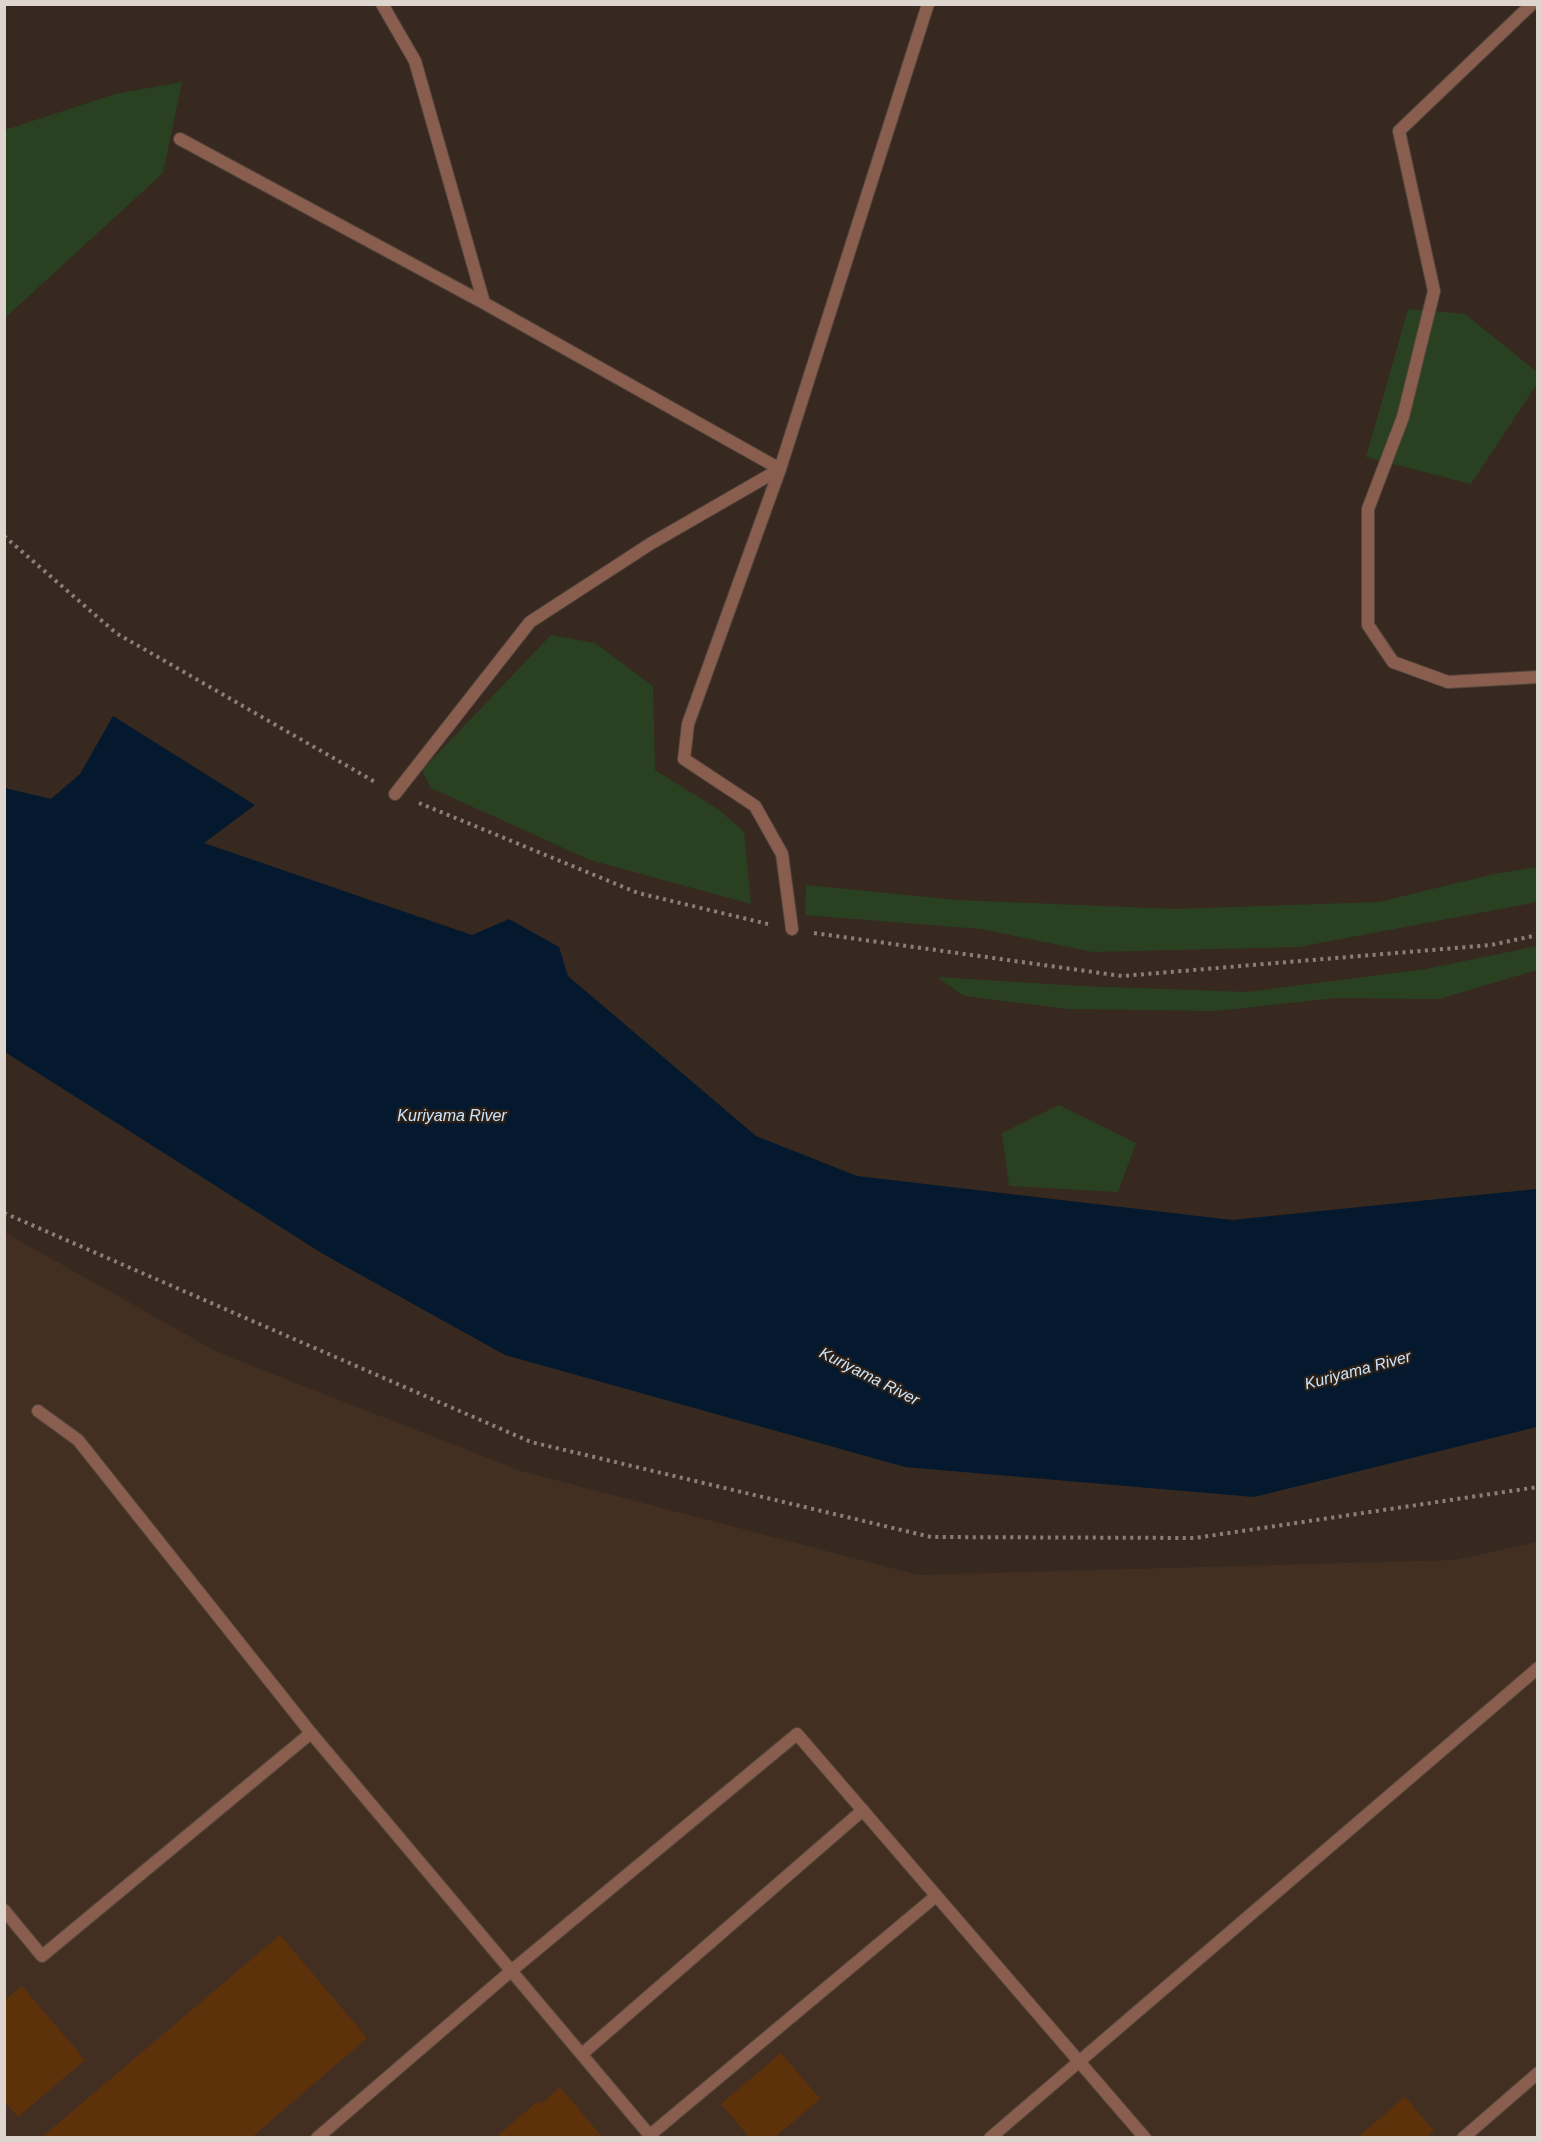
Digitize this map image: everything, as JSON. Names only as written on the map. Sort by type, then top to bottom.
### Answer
[{"type":"street","points":[[381,4],[415,61],[484,303]]},
{"type":"street","points":[[792,929],[782,854],[755,806],[684,759],[688,724],[780,469],[928,4]]},
{"type":"street","points":[[1532,4],[1399,131],[1434,291],[1403,417],[1368,509],[1368,624],[1393,662],[1448,682],[1538,677]]},
{"type":"street","points":[[180,139],[484,303],[780,469]]},
{"type":"street","points":[[395,794],[530,622],[650,544],[780,469]]},
{"type":"street","points":[[38,1411],[78,1440],[311,1733],[651,2136],[936,1896]]},
{"type":"street","points":[[990,2138],[1538,1668]]},
{"type":"street","points":[[4,1910],[42,1956],[311,1733]]},
{"type":"street","points":[[317,2138],[512,1971],[797,1734],[1145,2138]]},
{"type":"street","points":[[582,2054],[863,1810]]},
{"type":"street","points":[[1463,2138],[1538,2073]]},
{"type":"path","points":[[4,536],[116,633],[395,794],[638,893],[792,929],[1122,976],[1491,945],[1538,934]]},
{"type":"path","points":[[4,1213],[531,1442],[932,1537],[1195,1538],[1538,1487]]},
{"type":"shaded area","points":[[4,1232],[219,1353],[521,1471],[918,1575],[1456,1560],[1537,1542],[1537,2137],[5,2137]]},
{"type":"green space","points":[[182,82],[163,173],[5,318],[5,130],[115,94]]},
{"type":"green space","points":[[1408,309],[1465,314],[1537,372],[1537,384],[1471,484],[1366,457]]},
{"type":"green space","points":[[551,635],[595,643],[653,686],[655,770],[719,810],[744,832],[751,904],[590,860],[431,788],[422,770]]},
{"type":"green space","points":[[1537,867],[1537,902],[1299,947],[1093,952],[981,929],[805,915],[806,885],[957,900],[1175,909],[1379,902],[1494,874]]},
{"type":"green space","points":[[1537,946],[1537,970],[1439,999],[1336,998],[1215,1011],[1069,1009],[964,996],[937,977],[1081,986],[1247,992],[1426,969]]},
{"type":"green space","points":[[1059,1105],[1136,1143],[1118,1192],[1009,1186],[1002,1133]]},
{"type":"water","name":"Kuriyama River","points":[[113,716],[255,805],[204,843],[472,935],[509,919],[559,947],[568,976],[756,1136],[857,1176],[1232,1220],[1537,1189],[1537,1427],[1254,1497],[905,1467],[505,1355],[323,1254],[5,1052],[5,788],[51,799],[80,774]]},
{"type":"building","points":[[280,1935],[367,2038],[251,2138],[41,2138]]},
{"type":"building","points":[[22,1986],[85,2060],[18,2117],[4,2101],[4,2001]]},
{"type":"building","points":[[781,2053],[820,2099],[774,2138],[750,2138],[721,2104]]},
{"type":"building","points":[[560,2087],[603,2138],[495,2138],[538,2101],[541,2104]]},
{"type":"building","points":[[1405,2097],[1434,2131],[1426,2138],[1357,2138]]}]
